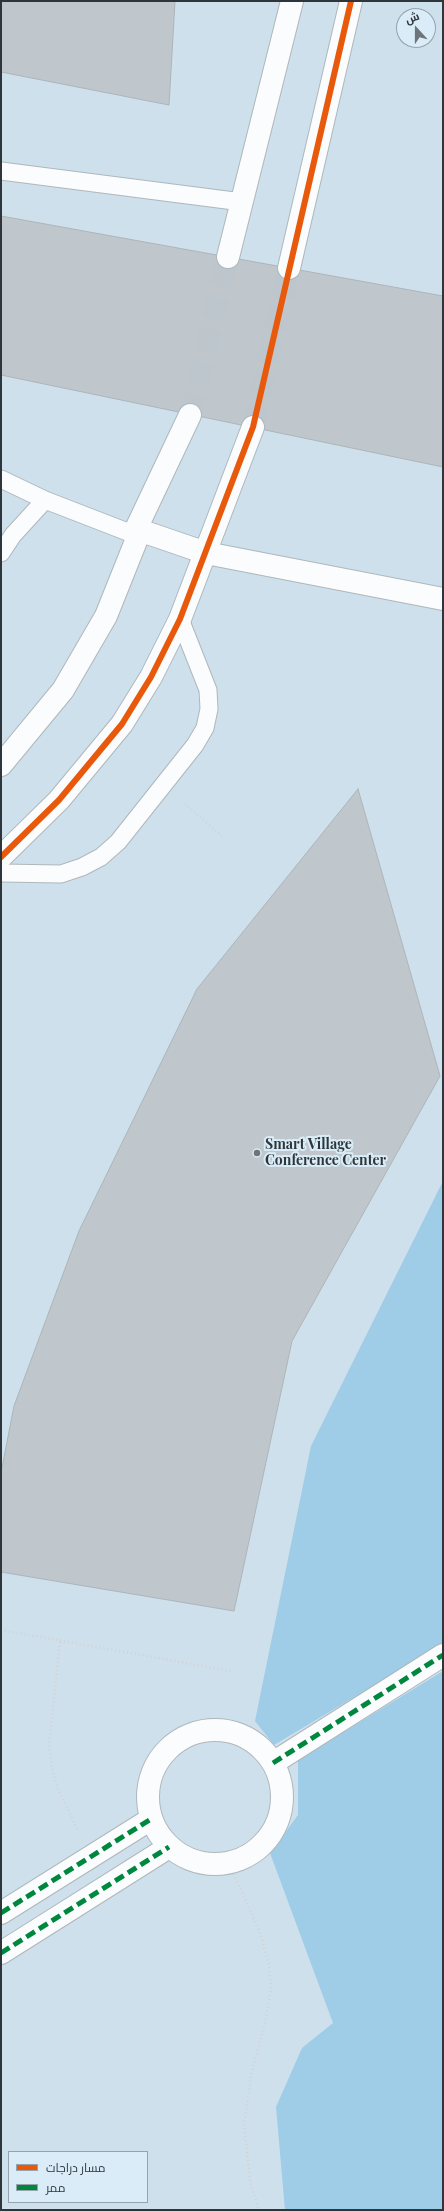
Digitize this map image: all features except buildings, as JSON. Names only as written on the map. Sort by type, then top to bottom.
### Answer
[{"type":"street","points":[[228,257],[292,1]]},
{"type":"street","points":[[289,268],[351,1]]},
{"type":"street","points":[[1,765],[63,690],[106,616],[137,532],[190,415]]},
{"type":"street","points":[[1,857],[59,800],[122,724],[151,677],[180,619],[253,427]]},
{"type":"street","points":[[137,532],[206,553],[443,599]]},
{"type":"street","points":[[272,1762],[443,1655]]},
{"type":"street","points":[[212,1730],[230,1732],[246,1738],[256,1745],[272,1762],[279,1777],[282,1793],[281,1808],[277,1824],[258,1849],[244,1858],[229,1863],[213,1865],[197,1862],[182,1856],[169,1847],[158,1834],[151,1819],[148,1802],[148,1784],[154,1767],[164,1752],[178,1741],[194,1733],[212,1730]]},
{"type":"street","points":[[1,1914],[151,1819]]},
{"type":"street","points":[[1,1952],[169,1847]]},
{"type":"lane","points":[[1,172],[242,202]]},
{"type":"lane","points":[[1,479],[45,500],[137,532]]},
{"type":"lane","points":[[1,553],[13,535],[45,500]]},
{"type":"lane","points":[[1,873],[61,874],[82,867],[101,857],[118,842],[164,786],[195,745],[205,728],[209,709],[208,690],[180,619]]},
{"type":"path","points":[[164,786],[222,836]]},
{"type":"path","points":[[1,1630],[60,1642],[231,1671]]},
{"type":"path","points":[[60,1642],[50,1725],[49,1746],[52,1768],[58,1789],[90,1858]]},
{"type":"path","points":[[229,1863],[260,1933],[269,1964],[271,1984],[265,2023],[251,2075],[244,2125],[250,2180],[258,2210]]},
{"type":"shaded area","points":[[1,1],[443,1],[443,2210],[1,2210]]},
{"type":"water","points":[[443,1181],[443,1644],[274,1745],[255,1721],[311,1446]]},
{"type":"water","points":[[443,1671],[443,2210],[285,2210],[276,2107],[302,2048],[333,2023],[270,1853],[298,1815],[298,1760]]},
{"type":"tunnel","points":[[190,415],[228,257]]},
{"type":"tunnel","points":[[253,427],[289,268]]},
{"type":"marked path","points":[[273,1763],[443,1655]]},
{"type":"marked path","points":[[1,1913],[151,1819]]},
{"type":"marked path","points":[[1,1953],[169,1847]]},
{"type":"cycle path","points":[[1,857],[59,800],[122,724],[151,677],[180,619],[253,427],[351,1]]},
{"type":"place","name":"Smart Village Conference Center","points":[[257,1153]]}]
